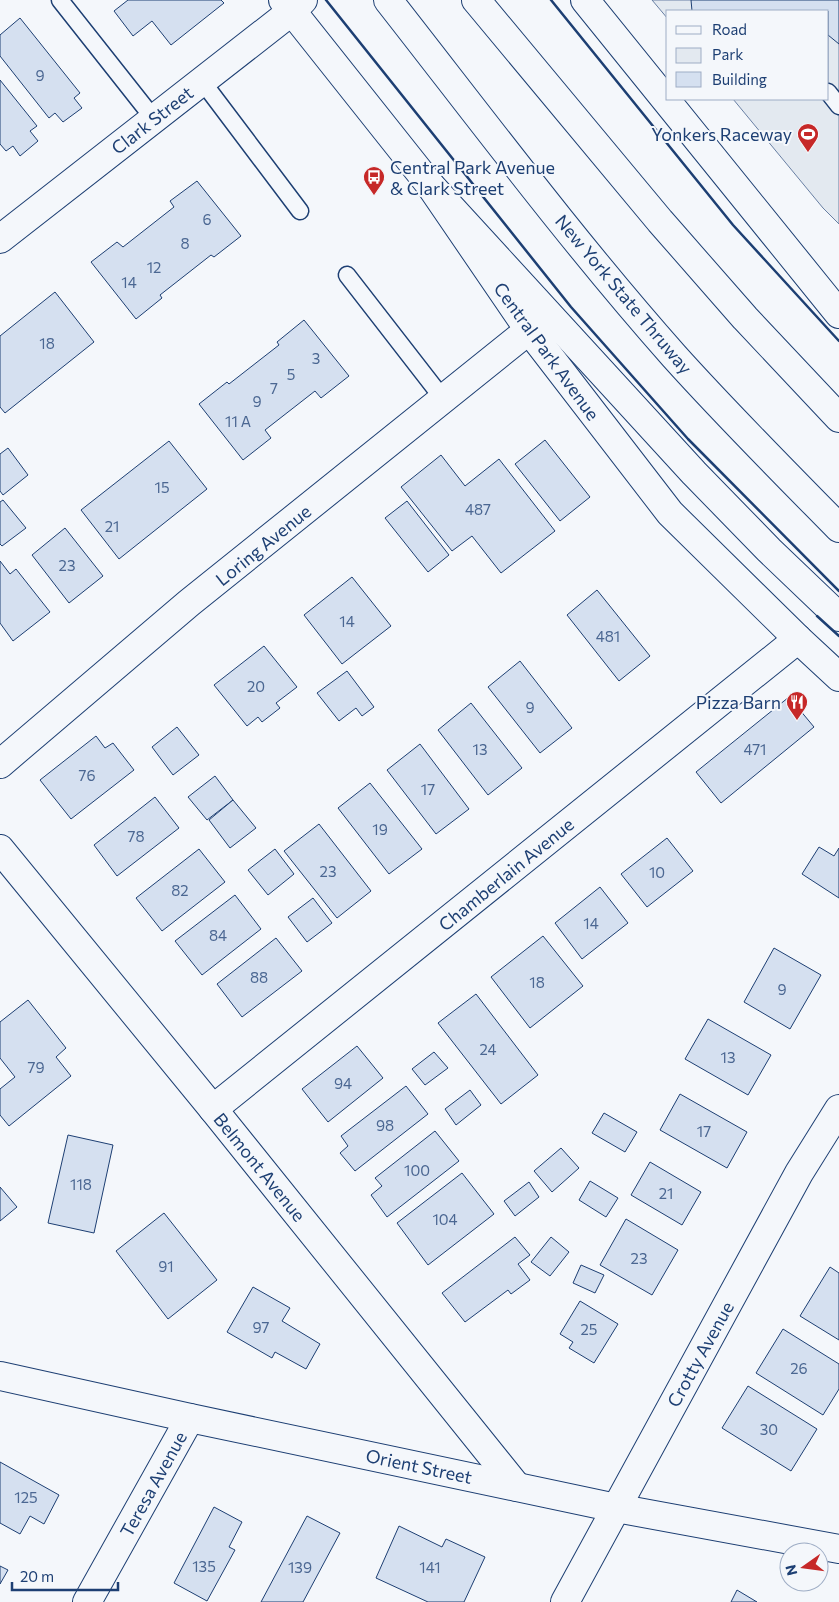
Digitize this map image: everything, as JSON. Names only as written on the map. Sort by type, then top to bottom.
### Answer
[{"type":"main road","name":"New York State Thruway","points":[[388,0],[589,256],[674,356],[760,448],[839,528]]},
{"type":"main road","points":[[476,0],[660,221],[745,318],[839,418]]},
{"type":"main road","points":[[585,0],[839,314]]},
{"type":"main road","name":"Clark Street","points":[[0,240],[202,81],[293,4]]},
{"type":"main road","name":"Central Park Avenue","points":[[293,4],[430,185],[529,330],[670,513],[839,677]]},
{"type":"main road","points":[[430,185],[694,473],[769,550],[839,617]]},
{"type":"main road","name":"Loring Avenue","points":[[0,764],[189,603],[529,330]]},
{"type":"main road","name":"Chamberlain Avenue","points":[[213,1109],[798,639]]},
{"type":"main road","name":"Belmont Avenue","points":[[0,848],[518,1487]]},
{"type":"main road","name":"Crotty Avenue","points":[[565,1602],[799,1173],[839,1109]]},
{"type":"main road","name":"Orient Street","points":[[0,1376],[616,1508],[839,1550]]},
{"type":"main road","name":"Teresa Avenue","points":[[87,1602],[190,1418]]},
{"type":"lane","points":[[60,0],[154,118]]},
{"type":"lane","points":[[202,81],[300,211]]},
{"type":"lane","points":[[829,93],[839,106]]},
{"type":"lane","points":[[347,275],[444,400]]},
{"type":"green space","name":"Yonkers Raceway","points":[[652,0],[839,0],[839,224],[823,208],[734,100],[829,100],[829,10],[666,10],[666,17]]},
{"type":"building","points":[[128,0],[221,0],[224,3],[171,45],[152,21],[133,36],[114,11]]},
{"type":"building","points":[[691,0],[839,0],[839,44],[829,36],[829,10],[692,10]]},
{"type":"building","points":[[20,18],[80,93],[74,98],[82,108],[63,122],[55,113],[49,118],[0,56],[0,35]]},
{"type":"building","points":[[0,80],[37,126],[30,131],[38,141],[20,156],[13,146],[6,151],[0,144]]},
{"type":"building","points":[[197,181],[241,236],[214,257],[211,255],[160,295],[162,298],[136,319],[91,262],[117,242],[123,247],[174,207],[170,201]]},
{"type":"building","points":[[55,292],[94,342],[5,413],[0,407],[0,336]]},
{"type":"building","points":[[304,320],[349,376],[321,398],[315,391],[265,430],[271,438],[243,460],[199,404],[227,382],[229,384],[279,345],[277,342]]},
{"type":"building","points":[[545,440],[590,497],[560,521],[515,464]]},
{"type":"building","points":[[169,441],[207,489],[119,559],[81,510]]},
{"type":"building","points":[[8,448],[28,475],[3,495],[0,491],[0,454]]},
{"type":"building","points":[[441,455],[465,486],[499,459],[555,531],[501,573],[472,536],[452,551],[401,487]]},
{"type":"building","points":[[3,500],[26,528],[2,546],[0,544],[0,502]]},
{"type":"building","points":[[407,501],[449,555],[428,572],[385,518]]},
{"type":"building","points":[[65,528],[103,576],[69,603],[32,555]]},
{"type":"building","points":[[0,561],[10,574],[16,569],[50,612],[13,641],[0,623]]},
{"type":"building","points":[[352,577],[391,626],[342,664],[304,615]]},
{"type":"building","points":[[597,590],[650,656],[619,681],[567,615]]},
{"type":"building","points":[[264,646],[297,687],[276,703],[280,708],[262,722],[258,717],[247,726],[214,685]]},
{"type":"building","points":[[520,661],[572,728],[540,753],[488,687]]},
{"type":"building","points":[[347,671],[374,707],[362,716],[356,708],[339,721],[317,693]]},
{"type":"building","points":[[789,697],[814,727],[721,803],[696,772]]},
{"type":"building","points":[[471,703],[522,768],[488,795],[438,730]]},
{"type":"building","points":[[177,727],[199,755],[173,775],[152,747]]},
{"type":"building","points":[[96,736],[105,748],[113,743],[134,770],[71,819],[40,780]]},
{"type":"building","points":[[420,744],[469,809],[436,834],[387,770]]},
{"type":"building","points":[[215,776],[233,800],[207,820],[188,797]]},
{"type":"building","points":[[370,783],[422,849],[389,874],[338,808]]},
{"type":"building","points":[[155,797],[179,828],[117,876],[94,845]]},
{"type":"building","points":[[233,800],[256,828],[230,848],[209,820]]},
{"type":"building","points":[[319,824],[371,891],[337,918],[284,851]]},
{"type":"building","points":[[667,838],[693,871],[647,907],[621,874]]},
{"type":"building","points":[[819,847],[834,856],[839,848],[839,898],[802,874]]},
{"type":"building","points":[[199,849],[225,882],[162,931],[136,898]]},
{"type":"building","points":[[275,849],[294,874],[268,895],[248,870]]},
{"type":"building","points":[[600,887],[628,923],[582,959],[555,923]]},
{"type":"building","points":[[235,895],[261,929],[202,975],[175,941]]},
{"type":"building","points":[[313,898],[332,923],[307,942],[288,917]]},
{"type":"building","points":[[543,936],[583,986],[530,1028],[491,977]]},
{"type":"building","points":[[276,938],[302,971],[242,1017],[217,984]]},
{"type":"building","points":[[774,948],[821,975],[790,1029],[744,1002]]},
{"type":"building","points":[[476,994],[538,1075],[501,1104],[438,1023]]},
{"type":"building","points":[[28,1000],[66,1048],[56,1057],[71,1076],[9,1126],[0,1115],[0,1089],[15,1077],[0,1058],[0,1022]]},
{"type":"building","points":[[708,1019],[771,1055],[748,1095],[685,1059]]},
{"type":"building","points":[[357,1046],[383,1078],[328,1122],[302,1089]]},
{"type":"building","points":[[434,1052],[448,1068],[425,1085],[412,1069]]},
{"type":"building","points":[[406,1086],[428,1114],[355,1171],[340,1153],[348,1146],[341,1136]]},
{"type":"building","points":[[470,1090],[481,1105],[456,1125],[445,1109]]},
{"type":"building","points":[[680,1094],[747,1132],[727,1168],[660,1130]]},
{"type":"building","points":[[604,1113],[637,1132],[625,1152],[592,1133]]},
{"type":"building","points":[[435,1131],[459,1161],[387,1217],[371,1195],[382,1186],[375,1178]]},
{"type":"building","points":[[68,1135],[113,1145],[94,1233],[48,1223]]},
{"type":"building","points":[[561,1148],[579,1168],[552,1192],[534,1171]]},
{"type":"building","points":[[650,1162],[701,1192],[682,1225],[631,1195]]},
{"type":"building","points":[[462,1173],[494,1214],[428,1265],[397,1223]]},
{"type":"building","points":[[590,1181],[618,1198],[606,1217],[579,1200]]},
{"type":"building","points":[[529,1182],[539,1197],[515,1216],[504,1201]]},
{"type":"building","points":[[0,1187],[17,1207],[0,1221]]},
{"type":"building","points":[[164,1213],[217,1280],[168,1319],[116,1251]]},
{"type":"building","points":[[626,1219],[678,1250],[652,1295],[600,1265]]},
{"type":"building","points":[[515,1237],[530,1255],[518,1264],[530,1280],[511,1294],[508,1290],[465,1322],[442,1293]]},
{"type":"building","points":[[551,1237],[569,1252],[550,1276],[531,1262]]},
{"type":"building","points":[[581,1265],[604,1275],[595,1293],[573,1283]]},
{"type":"building","points":[[830,1267],[839,1273],[839,1340],[800,1316]]},
{"type":"building","points":[[253,1287],[290,1308],[282,1321],[320,1344],[306,1369],[275,1352],[272,1358],[227,1332]]},
{"type":"building","points":[[580,1301],[618,1324],[594,1363],[569,1348],[573,1342],[560,1334]]},
{"type":"building","points":[[783,1329],[839,1364],[839,1389],[823,1415],[756,1373]]},
{"type":"building","points":[[748,1386],[817,1429],[791,1471],[722,1428]]},
{"type":"building","points":[[0,1462],[59,1495],[44,1524],[30,1516],[20,1534],[0,1523]]},
{"type":"building","points":[[214,1507],[242,1522],[229,1547],[235,1550],[207,1601],[174,1583]]},
{"type":"building","points":[[307,1516],[340,1533],[303,1602],[261,1602]]},
{"type":"building","points":[[399,1526],[442,1547],[446,1539],[485,1557],[464,1602],[428,1602],[376,1578]]},
{"type":"building","points":[[0,1566],[8,1570],[0,1584]]},
{"type":"building","points":[[737,1590],[757,1602],[731,1602]]},
{"type":"wall","points":[[326,0],[571,307],[688,439],[839,591]]},
{"type":"wall","points":[[551,0],[733,225],[839,341]]},
{"type":"wall","points":[[817,616],[839,636]]},
{"type":"place","name":"Yonkers Raceway","points":[[808,153]]},
{"type":"place","name":"Central Park Avenue & Clark Street","points":[[374,196]]},
{"type":"place","name":"Pizza Barn","points":[[797,721]]}]
